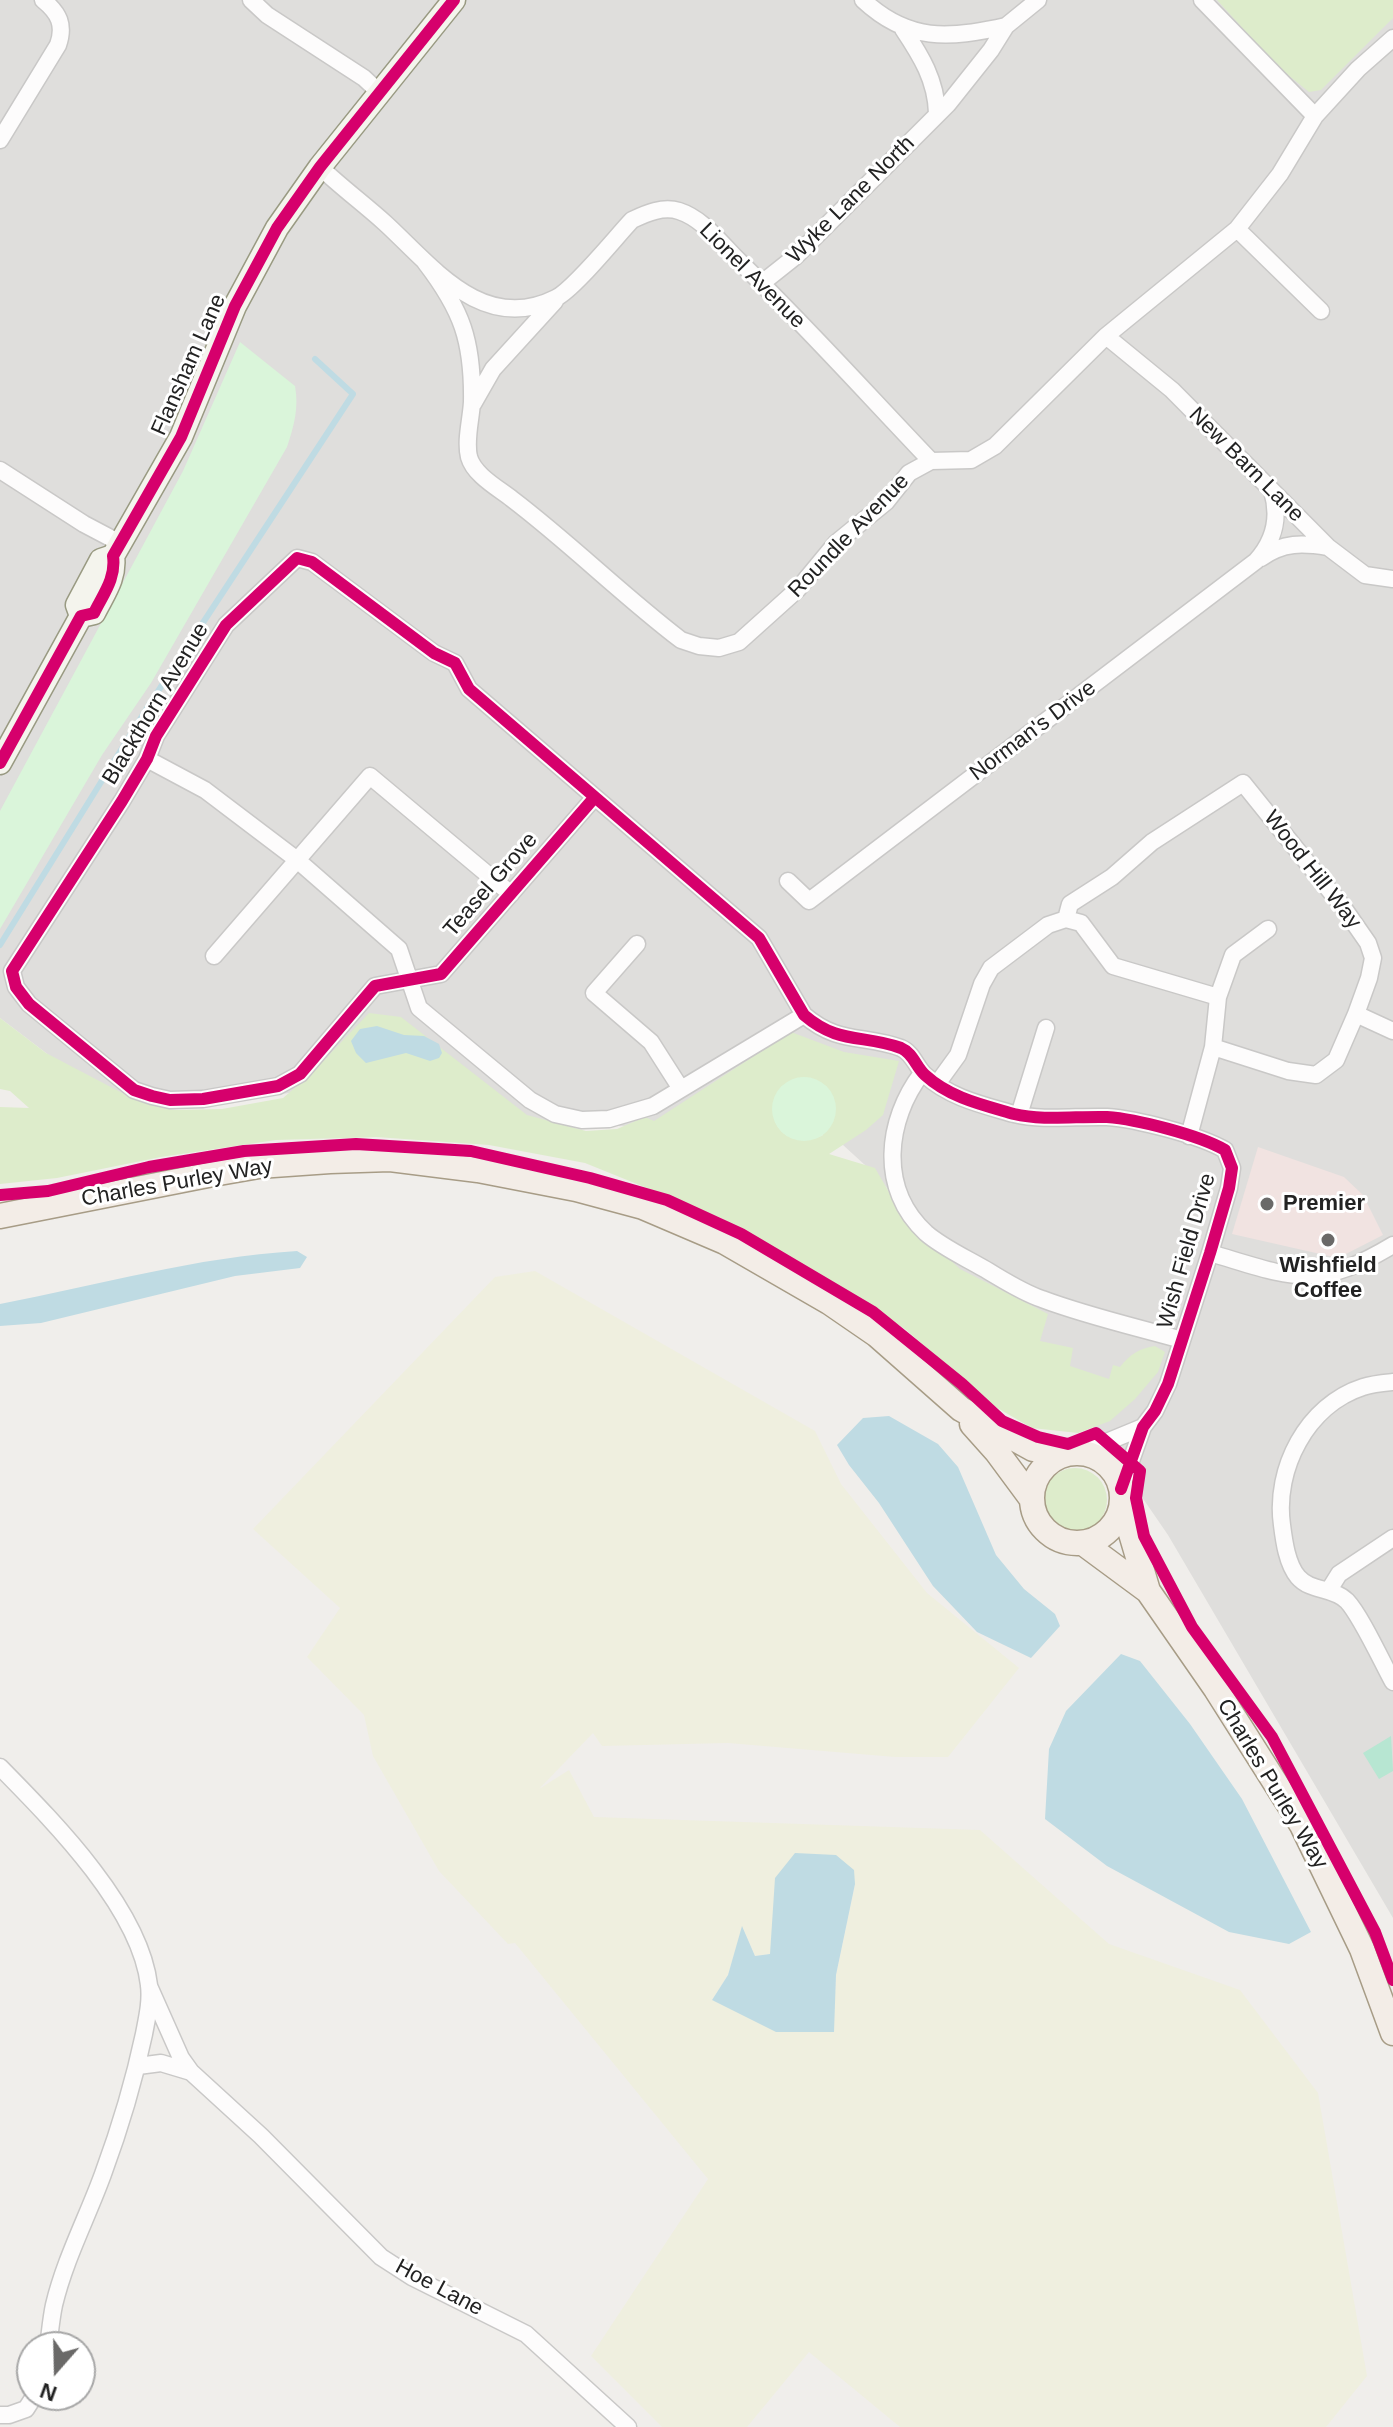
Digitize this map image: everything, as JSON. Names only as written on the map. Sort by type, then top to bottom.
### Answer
[{"type":"main road","name":"Flansham Lane","points":[[0,763],[81,616],[94,613],[115,572],[116,549],[181,437],[256,263],[320,167],[454,0]]},
{"type":"main road","name":"Charles Purley Way","points":[[0,1216],[259,1166],[390,1159],[478,1170],[643,1207],[725,1242],[829,1302],[877,1335],[961,1409],[1031,1498]]},
{"type":"main road","name":"Charles Purley Way","points":[[961,1409],[1033,1449],[1073,1453]]},
{"type":"main road","points":[[1073,1453],[1094,1456],[1107,1464],[1116,1475],[1122,1496],[1118,1518],[1109,1530],[1083,1543],[1068,1543],[1053,1537],[1034,1514],[1031,1498],[1041,1470],[1052,1460],[1073,1453]]},
{"type":"main road","name":"Charles Purley Way","points":[[1122,1496],[1148,1591]]},
{"type":"main road","name":"Charles Purley Way","points":[[1083,1543],[1148,1591],[1216,1689],[1302,1825],[1362,1949],[1393,2033]]},
{"type":"street","points":[[0,140],[58,45],[62,25],[57,13],[43,0]]},
{"type":"street","points":[[251,0],[267,15],[364,78],[380,93]]},
{"type":"street","points":[[863,0],[878,14],[903,29],[926,34],[974,33],[1006,26]]},
{"type":"street","name":"Wyke Lane North","points":[[762,283],[796,256],[937,113],[991,50],[1006,26],[1038,0]]},
{"type":"street","points":[[1202,0],[1315,116]]},
{"type":"street","points":[[903,29],[924,60],[937,95],[937,113]]},
{"type":"street","name":"Roundle Avenue","points":[[425,262],[448,291],[468,343],[472,405],[469,456],[477,472],[529,512],[663,627],[681,640],[719,648],[739,642],[759,626],[798,589],[836,543],[886,502],[909,473],[931,461],[971,460],[995,446],[1106,336],[1237,229],[1280,174],[1315,116],[1358,69],[1393,38]]},
{"type":"street","points":[[320,167],[456,290],[502,307],[540,305],[559,297]]},
{"type":"street","name":"Lionel Avenue","points":[[559,297],[632,220],[663,209],[695,218],[762,283],[931,461]]},
{"type":"street","points":[[1237,229],[1321,311]]},
{"type":"street","name":"Roundle Avenue","points":[[472,405],[493,369],[559,297]]},
{"type":"street","name":"New Barn Lane","points":[[1106,336],[1172,390],[1328,547],[1365,575],[1393,579]]},
{"type":"street","points":[[0,470],[84,524],[116,549]]},
{"type":"street","name":"Norman's Drive","points":[[1256,561],[1266,550],[1273,534],[1277,507],[1272,491]]},
{"type":"street","name":"Norman's Drive","points":[[788,881],[809,901],[1256,561],[1292,544],[1328,547]]},
{"type":"street","name":"Blackthorn Avenue","points":[[408,979],[375,986],[300,1074],[278,1086],[203,1099],[170,1100],[134,1090],[29,1004],[16,987],[12,971],[147,759],[156,736],[226,625],[297,558],[312,562],[434,653],[455,663],[469,689],[759,938],[804,1015]]},
{"type":"street","points":[[147,759],[205,790],[296,859],[399,949],[419,1008],[530,1100],[555,1114],[582,1120],[609,1119],[653,1106],[804,1015]]},
{"type":"street","points":[[214,956],[370,776],[511,894]]},
{"type":"street","name":"Wood Hill Way","points":[[1066,919],[1070,904],[1112,877],[1152,842],[1243,783],[1343,907],[1368,943],[1373,958],[1356,1014],[1336,1060],[1316,1075],[1288,1071],[1213,1047]]},
{"type":"street","name":"Teasel Grove","points":[[408,979],[441,974],[594,798]]},
{"type":"street","points":[[937,1084],[958,1055],[982,984],[991,968],[1048,925],[1066,919],[1081,923],[1113,966],[1218,997]]},
{"type":"street","points":[[1189,1136],[1213,1047],[1218,997],[1233,955],[1268,929]]},
{"type":"street","points":[[637,944],[594,993],[651,1042],[681,1089]]},
{"type":"street","points":[[1356,1014],[1393,1031]]},
{"type":"street","name":"Wish Field Drive","points":[[804,1015],[819,1027],[846,1038],[901,1048],[908,1052],[922,1073],[957,1097],[1019,1115],[1110,1117],[1189,1136],[1225,1150],[1232,1168],[1210,1253],[1165,1393],[1143,1427],[1122,1496]]},
{"type":"street","points":[[1019,1115],[1046,1028]]},
{"type":"street","points":[[922,1073],[905,1095],[893,1137],[891,1157],[901,1197],[912,1218],[927,1234],[1042,1299],[1182,1340]]},
{"type":"street","points":[[1210,1253],[1298,1277],[1323,1277],[1346,1270],[1393,1245]]},
{"type":"street","points":[[1393,1382],[1362,1387],[1321,1411],[1306,1429],[1287,1463],[1281,1493],[1284,1543],[1298,1577],[1312,1587],[1329,1590],[1347,1601],[1393,1682]]},
{"type":"street","points":[[1073,1453],[1143,1427]]},
{"type":"street","points":[[1329,1590],[1339,1574],[1393,1538]]},
{"type":"street","name":"Hoe Lane","points":[[0,1767],[68,1841],[114,1900],[141,1956],[149,1986],[191,2072],[261,2136],[381,2257],[412,2277],[526,2334],[628,2427]]},
{"type":"street","name":"Hoe Lane","points":[[50,2331],[54,2305],[71,2252],[103,2175],[138,2066],[148,2015],[149,1986]]},
{"type":"street","points":[[138,2066],[161,2063],[191,2072]]},
{"type":"shaded area","points":[[0,0],[1393,0],[1393,1918],[1168,1535],[1078,1404],[1034,1369],[877,1176],[752,1062],[653,1128],[530,1121],[310,1090],[129,1116],[0,1018]]},
{"type":"shaded area","points":[[1258,1147],[1344,1177],[1363,1195],[1383,1235],[1338,1258],[1232,1234]]},
{"type":"green space","points":[[1217,0],[1393,0],[1393,18],[1321,90],[1309,92],[1277,66]]},
{"type":"green space","points":[[240,342],[295,386],[295,417],[287,447],[151,683],[102,755],[0,929],[0,811],[183,471]]},
{"type":"green space","points":[[369,1013],[401,1017],[527,1115],[586,1131],[617,1129],[645,1117],[654,1121],[791,1032],[844,1052],[899,1061],[883,1115],[829,1154],[875,1168],[903,1216],[960,1269],[1048,1314],[1040,1341],[1073,1348],[1070,1366],[1109,1379],[1113,1365],[1120,1367],[1140,1350],[1155,1346],[1165,1352],[1158,1372],[1135,1399],[1110,1421],[1078,1433],[1032,1428],[994,1406],[905,1329],[721,1218],[585,1163],[489,1145],[376,1137],[276,1140],[161,1157],[57,1178],[0,1184],[0,1107],[29,1108],[10,1091],[0,1089],[0,1018],[46,1053],[126,1095],[172,1110],[222,1109],[283,1098],[310,1075]],"holes":[[[782,1087],[823,1135],[798,1140],[780,1130],[773,1111]]]},
{"type":"green space","points":[[804,1077],[822,1083],[830,1091],[836,1109],[830,1127],[822,1135],[804,1141],[786,1135],[778,1127],[772,1109],[778,1091],[786,1083]]},
{"type":"green space","points":[[535,1271],[815,1431],[841,1484],[927,1593],[1019,1668],[948,1757],[895,1757],[728,1743],[602,1746],[593,1733],[539,1789],[569,1770],[594,1817],[980,1830],[1109,1944],[1240,1990],[1318,2093],[1367,2376],[1326,2427],[900,2427],[809,2352],[747,2427],[662,2427],[591,2356],[708,2179],[515,1943],[508,1944],[439,1871],[373,1756],[364,1715],[307,1657],[340,1608],[253,1529],[495,1277]],"holes":[[[855,1884],[836,1975],[833,2032],[712,2000],[728,1975],[743,1928],[755,1956],[770,1954]]]},
{"type":"green space","points":[[1075,1468],[1087,1470],[1098,1477],[1105,1488],[1105,1512],[1098,1523],[1087,1530],[1075,1532],[1063,1530],[1052,1523],[1045,1512],[1043,1500],[1045,1488],[1052,1477],[1063,1470]]},
{"type":"green space","points":[[1391,1736],[1393,1771],[1379,1779],[1363,1753]]},
{"type":"water","points":[[377,1026],[404,1035],[424,1036],[439,1044],[442,1053],[439,1058],[430,1061],[406,1053],[366,1063],[356,1053],[351,1041],[360,1029]]},
{"type":"water","points":[[297,1251],[307,1257],[300,1268],[235,1276],[41,1323],[0,1326],[0,1304],[185,1265]]},
{"type":"water","points":[[889,1416],[938,1444],[958,1467],[996,1555],[1024,1589],[1055,1614],[1060,1626],[1031,1658],[977,1632],[933,1586],[837,1445],[863,1418]]},
{"type":"water","points":[[1121,1654],[1140,1661],[1190,1724],[1242,1799],[1311,1932],[1289,1944],[1229,1932],[1107,1866],[1045,1819],[1049,1749],[1066,1711]]},
{"type":"water","points":[[795,1853],[836,1855],[854,1870],[855,1884],[836,1975],[834,2032],[776,2032],[712,2000],[728,1975],[742,1926],[755,1956],[770,1954],[775,1878]]},
{"type":"waterway","points":[[0,945],[147,708],[353,394],[315,359]]},
{"type":"cycle path","points":[[0,763],[81,616],[94,613],[105,592],[113,571],[113,556],[181,437],[235,306],[277,228],[320,167],[454,0]]},
{"type":"cycle path","points":[[594,798],[441,974],[375,986],[300,1074],[278,1086],[203,1099],[170,1100],[134,1090],[29,1004],[16,987],[12,971],[122,801],[147,759],[156,736],[226,625],[297,558],[312,562],[434,653],[455,663],[469,689],[759,938],[804,1015],[817,1024],[840,1035],[901,1048],[935,1083],[979,1104],[1025,1116],[1107,1117],[1134,1121],[1184,1133],[1225,1150],[1232,1168],[1210,1253],[1168,1384],[1143,1427],[1121,1489]]},
{"type":"cycle path","points":[[0,1195],[48,1191],[149,1167],[244,1151],[356,1144],[471,1151],[590,1178],[667,1200],[741,1234],[873,1312],[962,1384],[1002,1421],[1038,1437],[1068,1444],[1096,1433],[1140,1471],[1136,1498],[1144,1536],[1192,1627],[1272,1737],[1375,1932],[1393,1980]]},
{"type":"place","name":"Premier","points":[[1267,1204]]},
{"type":"place","name":"Wishfield Coffee","points":[[1328,1240]]}]
